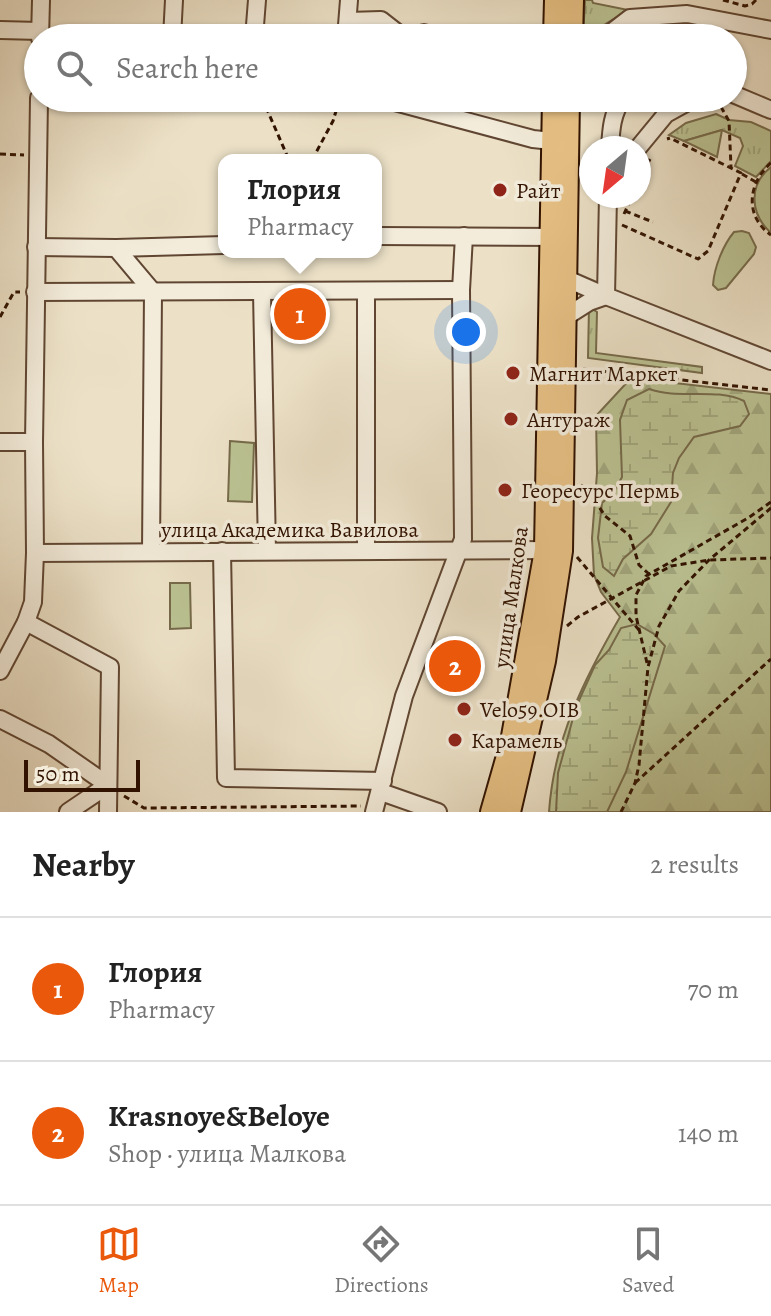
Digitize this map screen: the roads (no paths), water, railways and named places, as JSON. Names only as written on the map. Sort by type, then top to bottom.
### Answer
[{"type":"main road","points":[[554,24],[555,0]]},
{"type":"main road","points":[[572,24],[573,0]]},
{"type":"main road","name":"улица Малкова","points":[[491,812],[561,552],[559,238],[563,112]]},
{"type":"main road","name":"улица Малкова","points":[[510,812],[545,661],[561,552],[567,279],[559,238]]},
{"type":"street","points":[[40,24],[41,0]]},
{"type":"street","points":[[173,24],[174,0]]},
{"type":"street","points":[[255,24],[257,0]]},
{"type":"street","points":[[348,24],[349,0]]},
{"type":"street","points":[[622,24],[630,18],[687,14],[740,24]]},
{"type":"street","points":[[348,21],[381,20],[386,24]]},
{"type":"street","points":[[747,25],[771,30]]},
{"type":"street","points":[[0,30],[24,32]]},
{"type":"street","points":[[747,100],[771,110]]},
{"type":"street","points":[[0,671],[33,602],[39,112]]},
{"type":"street","points":[[451,112],[560,142]]},
{"type":"street","points":[[611,136],[616,112]]},
{"type":"street","points":[[651,140],[670,112]]},
{"type":"street","points":[[606,296],[608,208]]},
{"type":"street","points":[[382,236],[559,238]]},
{"type":"street","points":[[379,798],[404,696],[423,638],[463,539],[461,290],[464,236]]},
{"type":"street","points":[[36,247],[218,245]]},
{"type":"street","points":[[116,248],[153,292],[151,552]]},
{"type":"street","points":[[567,279],[771,361]]},
{"type":"street","points":[[35,292],[461,290]]},
{"type":"street","points":[[366,291],[366,550]]},
{"type":"street","points":[[262,292],[267,551]]},
{"type":"street","points":[[567,316],[589,302],[606,296]]},
{"type":"street","points":[[0,442],[34,442]]},
{"type":"street","points":[[222,551],[226,778],[379,798],[438,812]]},
{"type":"street","name":"улица Академика Вавилова","points":[[35,553],[561,552]]},
{"type":"street","points":[[26,622],[110,667],[108,812]]},
{"type":"street","points":[[0,719],[49,744],[108,785]]},
{"type":"street","points":[[68,812],[108,785]]},
{"type":"place","name":"Райт","points":[[500,190]]},
{"type":"place","name":"Глория","points":[[300,314]]},
{"type":"place","name":"Магнит Маркет","points":[[513,373]]},
{"type":"place","name":"Антураж","points":[[511,419]]},
{"type":"place","name":"Георесурс Пермь","points":[[505,490]]},
{"type":"place","name":"Krasnoye&Beloye","points":[[455,666]]},
{"type":"place","name":"Velo59.OIB","points":[[464,709]]},
{"type":"place","name":"Карамель","points":[[455,740]]}]
